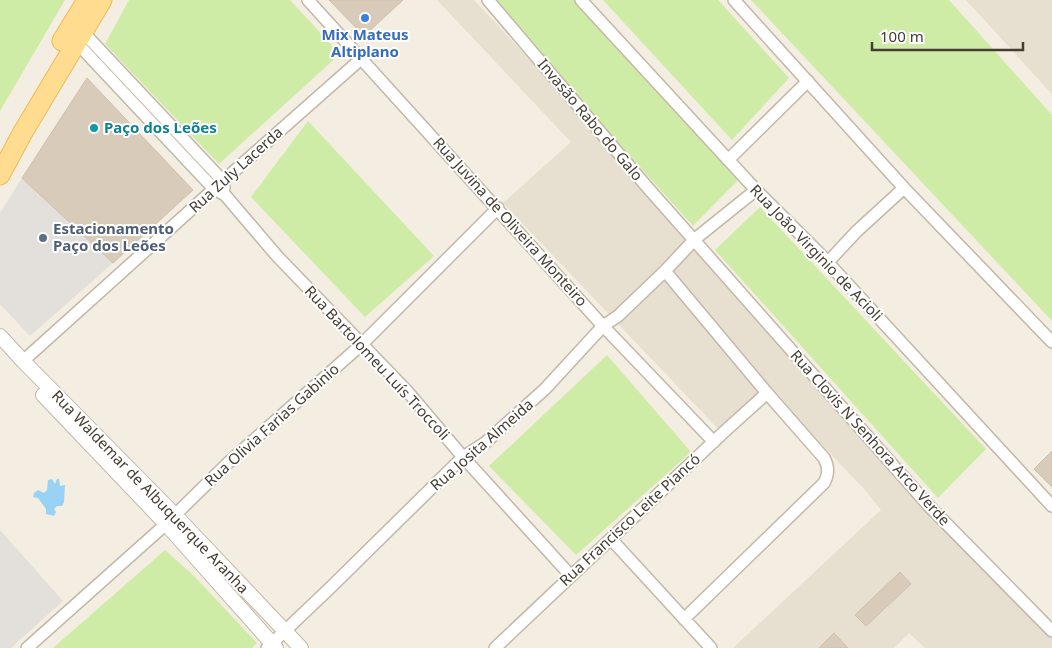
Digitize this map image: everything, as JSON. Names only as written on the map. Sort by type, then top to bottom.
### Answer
[{"type":"main road","points":[[0,148],[87,0]]},
{"type":"main road","points":[[0,175],[23,132],[102,0]]},
{"type":"street","name":"Rua Juvina de Oliveira Monteiro","points":[[308,0],[604,326],[714,442]]},
{"type":"street","name":"Invasão Rabo do Galo","points":[[488,0],[648,188],[694,239]]},
{"type":"street","name":"Rua João Virginio de Acioli","points":[[581,0],[756,190],[828,262],[1052,506]]},
{"type":"street","points":[[734,0],[904,188],[1052,342]]},
{"type":"street","points":[[80,37],[218,185]]},
{"type":"street","name":"Rua Zuly Lacerda","points":[[23,361],[361,59]]},
{"type":"street","points":[[728,160],[808,81]]},
{"type":"street","name":"Rua Bartolomeu Luís Troccoli","points":[[218,185],[277,256],[407,391],[463,457],[571,576]]},
{"type":"street","points":[[828,262],[904,188]]},
{"type":"street","name":"Rua Josita Almeida","points":[[271,646],[285,630],[463,457],[486,442],[544,390],[604,326],[618,316],[665,271],[694,239],[756,190]]},
{"type":"street","name":"Rua Olivia Farias Gabinio","points":[[28,648],[171,520],[230,461],[361,345],[498,208]]},
{"type":"street","name":"Rua Clovis N Senhora Arco Verde","points":[[694,239],[929,506],[1052,631]]},
{"type":"street","points":[[665,271],[767,394],[824,458],[828,470],[828,477],[824,483],[684,619]]},
{"type":"street","name":"Rua Waldemar de Albuquerque Aranha","points":[[0,336],[171,520],[285,630],[301,648]]},
{"type":"street","points":[[0,350],[171,520],[271,646]]},
{"type":"street","name":"Rua Francisco Leite Piancó","points":[[495,648],[767,394]]},
{"type":"street","points":[[611,539],[711,648]]},
{"type":"shaded area","points":[[437,0],[474,0],[743,288],[1052,637],[1052,648],[925,648],[909,633],[894,648],[733,648],[881,510],[865,490],[771,391],[723,434],[503,203],[571,142]]},
{"type":"shaded area","points":[[966,0],[1052,0],[1052,94]]},
{"type":"shaded area","name":"Estacionamento Paço dos Leões","points":[[22,178],[113,263],[30,336],[0,304],[0,213]]},
{"type":"shaded area","points":[[0,530],[63,601],[11,648],[0,648]]},
{"type":"green space","points":[[0,0],[65,0],[0,111]]},
{"type":"green space","points":[[129,0],[290,0],[340,54],[219,164],[105,44]]},
{"type":"green space","points":[[490,0],[576,0],[741,177],[693,226]]},
{"type":"green space","points":[[603,0],[718,0],[789,78],[732,140]]},
{"type":"green space","points":[[751,0],[949,0],[1052,115],[1052,321]]},
{"type":"green space","points":[[308,121],[434,256],[365,317],[251,197]]},
{"type":"green space","points":[[760,207],[986,449],[938,498],[715,250]]},
{"type":"green space","points":[[607,355],[691,452],[576,555],[489,466]]},
{"type":"green space","points":[[165,550],[194,576],[257,643],[252,648],[53,648]]},
{"type":"water","points":[[52,479],[55,484],[57,479],[59,479],[60,486],[65,485],[64,502],[62,506],[57,506],[54,509],[56,512],[54,516],[46,514],[46,509],[38,498],[33,497],[34,493],[38,490],[44,493],[47,490],[48,480]]},
{"type":"building","name":"Mix Mateus Altiplano","points":[[329,0],[403,0],[364,36]]},
{"type":"building","name":"Paço dos Leões","points":[[87,78],[193,190],[113,263],[22,178]]},
{"type":"building","points":[[1052,451],[1052,487],[1034,469]]},
{"type":"building","points":[[900,572],[911,584],[866,626],[855,615]]},
{"type":"building","points":[[834,633],[848,648],[819,648]]},
{"type":"place","name":"Mix Mateus Altiplano","points":[[365,18]]},
{"type":"place","name":"Paço dos Leões","points":[[94,128]]},
{"type":"place","name":"Estacionamento Paço dos Leões","points":[[43,238]]}]
